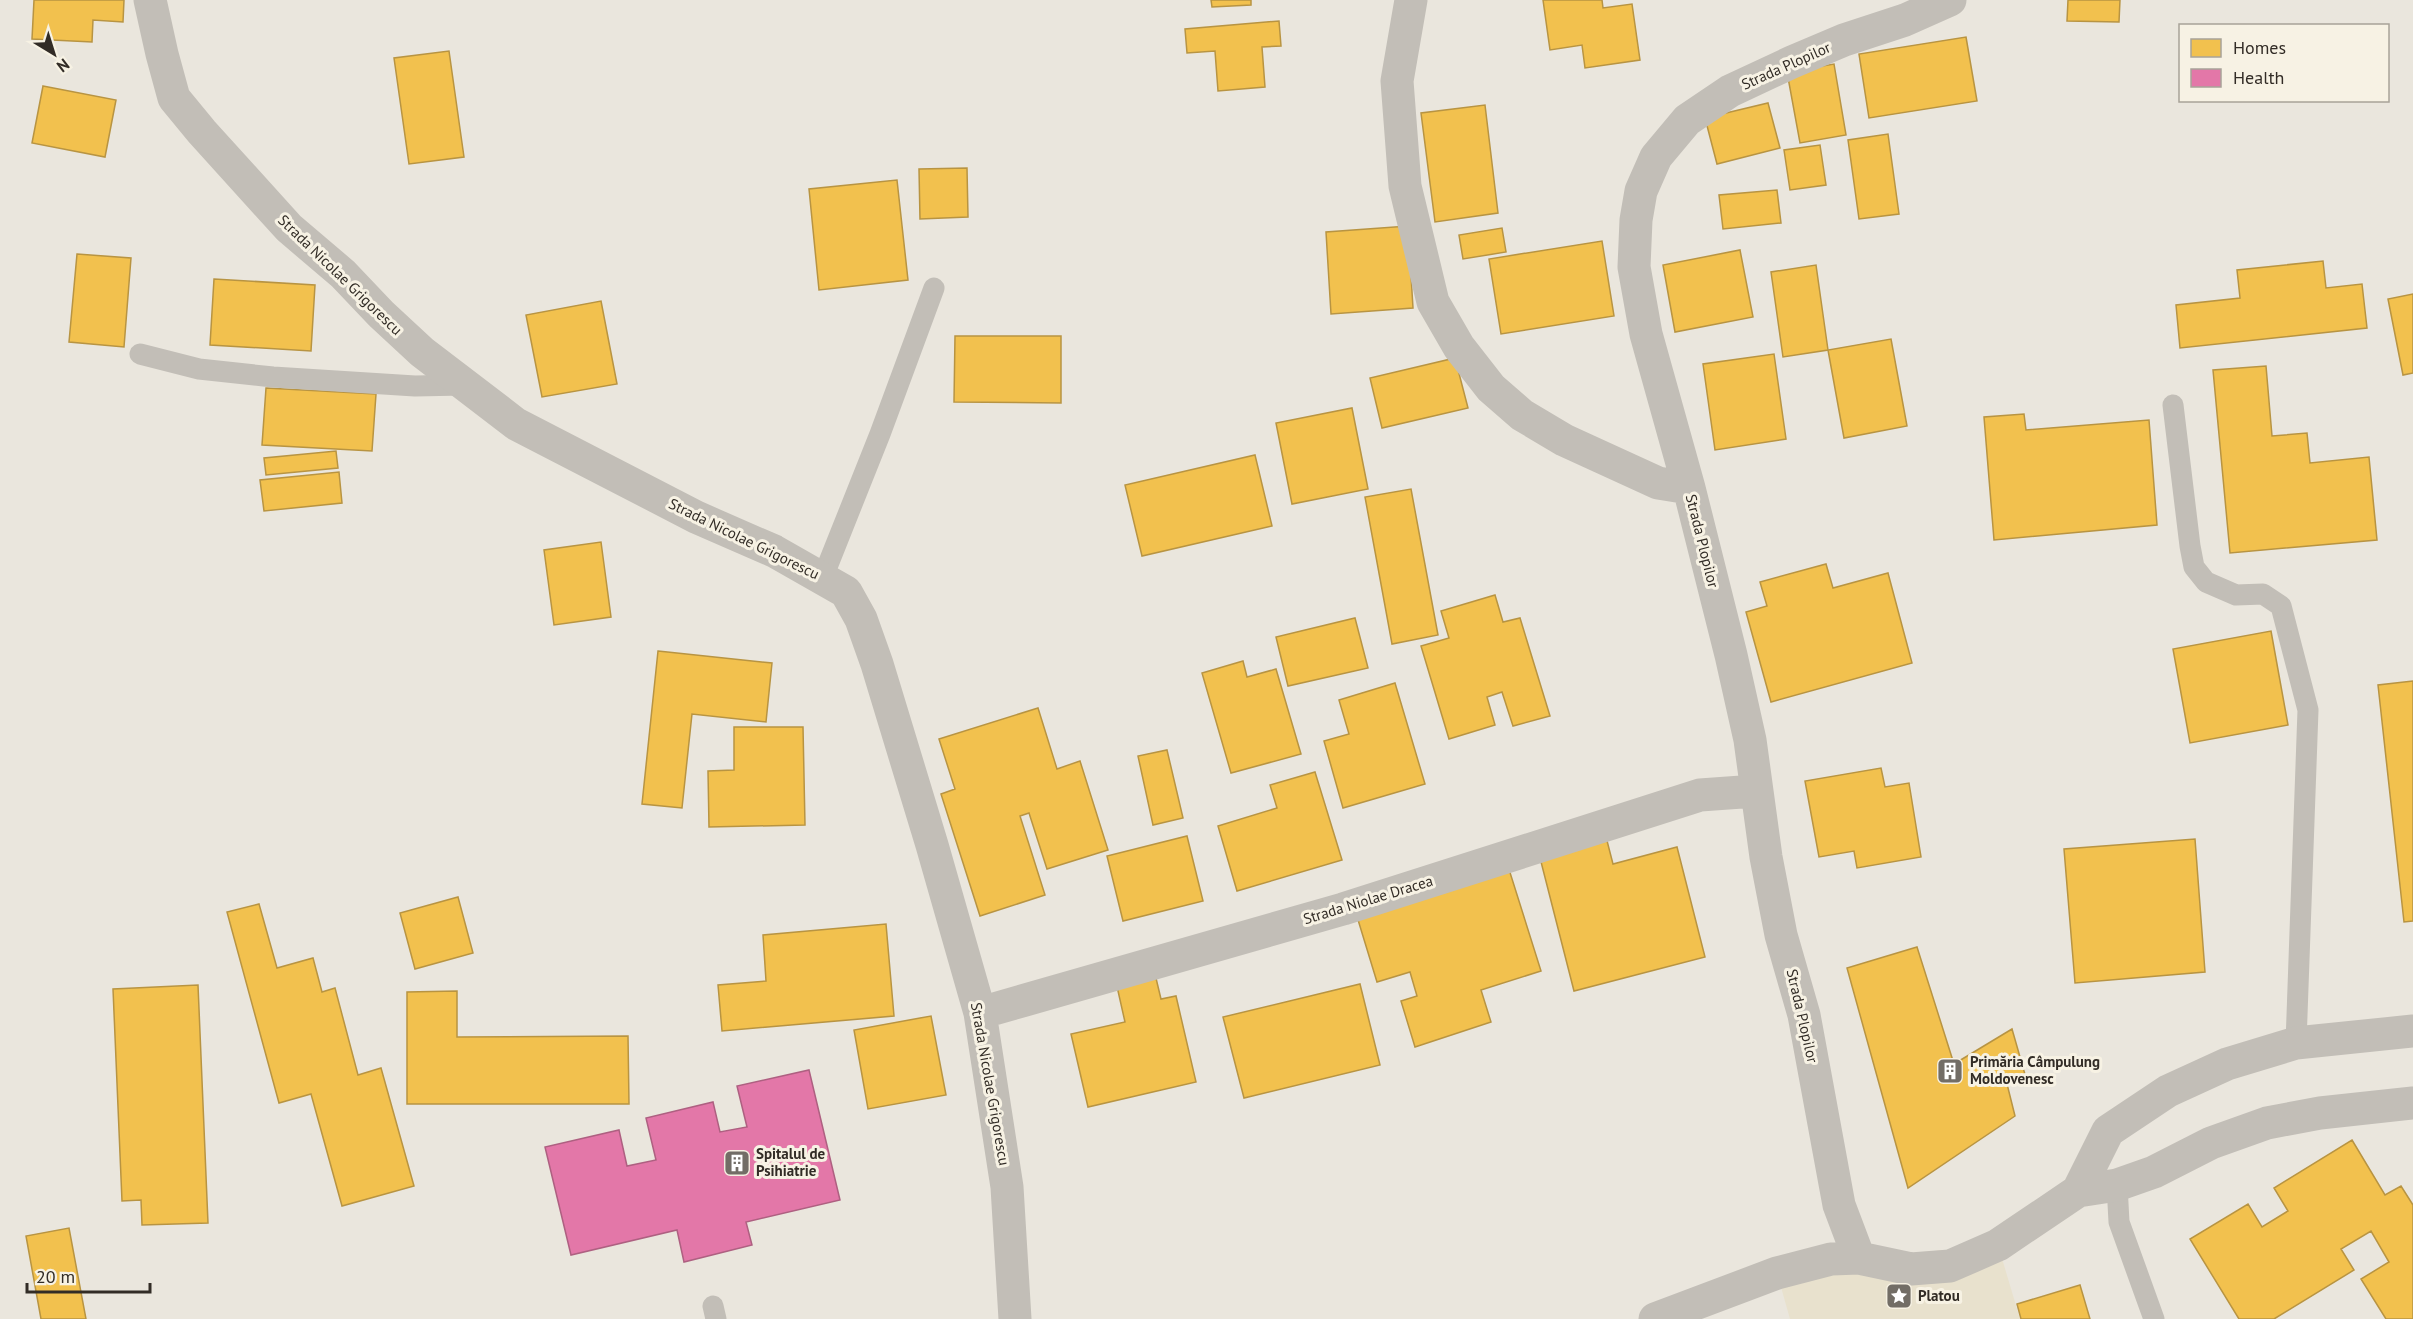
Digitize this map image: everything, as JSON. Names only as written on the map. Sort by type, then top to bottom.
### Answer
[{"type":"street","name":"Strada Nicolae Grigorescu","points":[[150,0],[174,98],[290,228],[343,274],[422,352],[516,424],[696,517],[774,551],[846,591],[861,619],[877,664],[980,1013],[1007,1187],[1015,1319]]},
{"type":"street","points":[[1411,0],[1397,81],[1405,186],[1433,302],[1459,347],[1491,388],[1522,415],[1564,440],[1658,483],[1689,488]]},
{"type":"street","name":"Strada Plopilor","points":[[1859,1258],[1839,1204],[1804,1015],[1781,935],[1766,857],[1750,740],[1731,655],[1689,488],[1646,334],[1634,267],[1641,191],[1656,157],[1687,120],[1730,91],[1834,44],[1905,20],[1950,0]]},
{"type":"street","name":"Strada Niolae Dracea","points":[[980,1013],[1342,909],[1700,795],[1756,791]]},
{"type":"street","points":[[2078,1191],[2108,1131],[2168,1091],[2227,1064],[2296,1043],[2413,1031]]},
{"type":"street","points":[[1655,1319],[1777,1274],[1831,1259],[1859,1258],[1911,1269],[1950,1266],[1998,1245],[2078,1191],[2117,1185],[2154,1172],[2211,1143],[2267,1123],[2320,1113],[2413,1103]]},
{"type":"lane","points":[[823,577],[880,434],[934,288]]},
{"type":"lane","points":[[140,354],[199,369],[273,377],[415,386],[464,386]]},
{"type":"lane","points":[[2173,405],[2194,567],[2206,582],[2236,595],[2263,594],[2280,606],[2308,710],[2296,1043]]},
{"type":"lane","points":[[2117,1185],[2119,1222],[2154,1319]]},
{"type":"shaded area","name":"Platou","points":[[1998,1245],[2020,1319],[1790,1319],[1777,1273],[1859,1258]]},
{"type":"building: Homes","points":[[34,0],[124,0],[123,22],[93,20],[92,42],[32,39]]},
{"type":"building: Homes","points":[[1211,0],[1251,0],[1251,5],[1212,7]]},
{"type":"building: Homes","points":[[1543,0],[1602,0],[1603,8],[1632,4],[1640,60],[1585,68],[1582,45],[1550,50]]},
{"type":"building: Homes","points":[[2068,0],[2120,0],[2119,22],[2067,21]]},
{"type":"building: Homes","points":[[1279,21],[1281,46],[1262,47],[1265,87],[1218,91],[1215,51],[1187,53],[1185,29]]},
{"type":"building: Homes","points":[[1966,37],[1977,101],[1869,118],[1859,54]]},
{"type":"building: Homes","points":[[449,51],[464,157],[409,164],[394,58]]},
{"type":"building: Homes","points":[[1834,64],[1846,135],[1800,143],[1787,72]]},
{"type":"building: Homes","points":[[43,86],[116,100],[105,157],[32,143]]},
{"type":"building: Homes","points":[[1768,103],[1780,148],[1717,164],[1705,118]]},
{"type":"building: Homes","points":[[1485,105],[1498,213],[1435,222],[1421,113]]},
{"type":"building: Homes","points":[[1888,134],[1899,214],[1859,219],[1848,140]]},
{"type":"building: Homes","points":[[1820,145],[1826,185],[1790,190],[1784,150]]},
{"type":"building: Homes","points":[[967,168],[968,217],[920,219],[919,169]]},
{"type":"building: Homes","points":[[897,180],[908,280],[819,290],[809,189]]},
{"type":"building: Homes","points":[[1777,190],[1781,223],[1723,229],[1719,195]]},
{"type":"building: Homes","points":[[1408,226],[1413,308],[1331,314],[1326,232]]},
{"type":"building: Homes","points":[[1502,228],[1506,252],[1463,259],[1459,235]]},
{"type":"building: Homes","points":[[1602,241],[1614,316],[1501,334],[1489,259]]},
{"type":"building: Homes","points":[[1740,250],[1753,317],[1675,332],[1663,265]]},
{"type":"building: Homes","points":[[77,254],[131,258],[124,347],[69,342]]},
{"type":"building: Homes","points":[[2323,261],[2326,288],[2362,284],[2367,328],[2180,348],[2176,305],[2240,298],[2237,270]]},
{"type":"building: Homes","points":[[1816,265],[1828,350],[1783,357],[1771,272]]},
{"type":"building: Homes","points":[[214,279],[315,285],[311,351],[210,345]]},
{"type":"building: Homes","points":[[2413,294],[2413,373],[2403,375],[2388,299]]},
{"type":"building: Homes","points":[[601,301],[617,384],[542,397],[526,315]]},
{"type":"building: Homes","points":[[955,336],[1061,336],[1061,403],[954,402]]},
{"type":"building: Homes","points":[[1891,339],[1907,426],[1844,438],[1828,350]]},
{"type":"building: Homes","points":[[1774,354],[1786,439],[1715,450],[1703,364]]},
{"type":"building: Homes","points":[[1455,358],[1468,408],[1382,428],[1370,378]]},
{"type":"building: Homes","points":[[2266,366],[2272,436],[2307,433],[2310,463],[2369,457],[2377,540],[2230,553],[2213,370]]},
{"type":"building: Homes","points":[[266,388],[376,394],[372,451],[262,445]]},
{"type":"building: Homes","points":[[1352,408],[1368,489],[1292,504],[1276,423]]},
{"type":"building: Homes","points":[[2024,414],[2026,430],[2149,420],[2157,525],[1994,540],[1984,417]]},
{"type":"building: Homes","points":[[336,451],[338,468],[266,475],[264,458]]},
{"type":"building: Homes","points":[[1255,455],[1272,526],[1142,556],[1125,485]]},
{"type":"building: Homes","points":[[339,472],[342,503],[264,511],[260,480]]},
{"type":"building: Homes","points":[[1411,489],[1438,635],[1392,644],[1365,497]]},
{"type":"building: Homes","points":[[601,542],[611,617],[554,625],[544,550]]},
{"type":"building: Homes","points":[[1826,564],[1833,588],[1888,573],[1912,663],[1771,702],[1746,612],[1767,606],[1760,582]]},
{"type":"building: Homes","points":[[1495,595],[1503,622],[1520,618],[1550,716],[1513,726],[1502,692],[1487,697],[1495,725],[1449,739],[1421,646],[1449,638],[1441,611]]},
{"type":"building: Homes","points":[[1355,618],[1368,668],[1288,686],[1276,637]]},
{"type":"building: Homes","points":[[2271,631],[2288,725],[2190,743],[2173,649]]},
{"type":"building: Homes","points":[[658,651],[772,663],[766,722],[692,714],[682,808],[642,804]]},
{"type":"building: Homes","points":[[1243,661],[1247,677],[1276,669],[1301,754],[1231,773],[1202,673]]},
{"type":"building: Homes","points":[[2413,681],[2413,921],[2404,922],[2378,685]]},
{"type":"building: Homes","points":[[1395,683],[1425,784],[1343,808],[1324,741],[1349,734],[1339,700]]},
{"type":"building: Homes","points":[[1038,708],[1057,769],[1080,761],[1108,850],[1047,869],[1029,813],[1020,816],[1045,895],[980,916],[941,794],[955,789],[939,739]]},
{"type":"building: Homes","points":[[734,727],[803,727],[805,825],[709,827],[708,771],[734,770]]},
{"type":"building: Homes","points":[[1167,750],[1183,818],[1153,825],[1138,756]]},
{"type":"building: Homes","points":[[1881,768],[1885,787],[1909,783],[1921,857],[1857,868],[1854,851],[1819,857],[1805,781]]},
{"type":"building: Homes","points":[[1315,772],[1342,860],[1237,891],[1218,826],[1277,808],[1270,785]]},
{"type":"building: Homes","points":[[1605,833],[1613,864],[1677,847],[1705,957],[1574,991],[1538,850]]},
{"type":"building: Homes","points":[[1187,836],[1203,901],[1123,921],[1107,856]]},
{"type":"building: Homes","points":[[2195,839],[2205,972],[2075,983],[2064,849]]},
{"type":"building: Homes","points":[[1507,863],[1541,971],[1481,990],[1491,1022],[1415,1047],[1401,1001],[1417,996],[1410,972],[1377,982],[1355,910]]},
{"type":"building: Homes","points":[[458,897],[473,953],[415,969],[400,913]]},
{"type":"building: Homes","points":[[259,904],[277,968],[313,958],[322,992],[335,988],[358,1075],[381,1068],[414,1186],[342,1206],[311,1094],[279,1103],[227,912]]},
{"type":"building: Homes","points":[[886,924],[894,1016],[722,1031],[718,985],[766,981],[763,935]]},
{"type":"building: Homes","name":"Primăria Câmpulung Moldovenesc","points":[[1917,947],[1954,1064],[2012,1029],[2026,1078],[2007,1084],[2015,1116],[1908,1188],[1847,968]]},
{"type":"building: Homes","points":[[1155,974],[1161,999],[1176,996],[1196,1082],[1088,1107],[1071,1034],[1125,1022],[1116,982]]},
{"type":"building: Homes","points":[[1360,984],[1380,1065],[1244,1098],[1223,1017]]},
{"type":"building: Homes","points":[[198,985],[208,1223],[142,1225],[141,1200],[122,1201],[113,989]]},
{"type":"building: Homes","points":[[457,991],[457,1037],[628,1036],[629,1104],[407,1104],[407,992]]},
{"type":"building: Homes","points":[[931,1016],[946,1095],[868,1109],[854,1030]]},
{"type":"building: Homes","points":[[2352,1140],[2385,1195],[2401,1186],[2413,1205],[2413,1319],[2386,1319],[2361,1279],[2389,1262],[2371,1231],[2341,1249],[2354,1270],[2274,1319],[2239,1319],[2190,1239],[2248,1204],[2262,1227],[2288,1211],[2274,1188]]},
{"type":"building: Homes","points":[[69,1228],[86,1319],[41,1319],[26,1236]]},
{"type":"building: Homes","points":[[2080,1285],[2090,1319],[2021,1319],[2017,1304]]},
{"type":"building: Health","name":"Spitalul de Psihiatrie","points":[[809,1070],[840,1200],[746,1222],[752,1245],[684,1262],[677,1230],[571,1255],[545,1147],[619,1130],[627,1166],[656,1160],[646,1118],[713,1102],[720,1132],[747,1127],[737,1086]]},
{"type":"place","name":"Primăria Câmpulung Moldovenesc","points":[[1950,1071]]},
{"type":"place","name":"Spitalul de Psihiatrie","points":[[737,1163]]},
{"type":"place","name":"Platou","points":[[1899,1296]]}]
